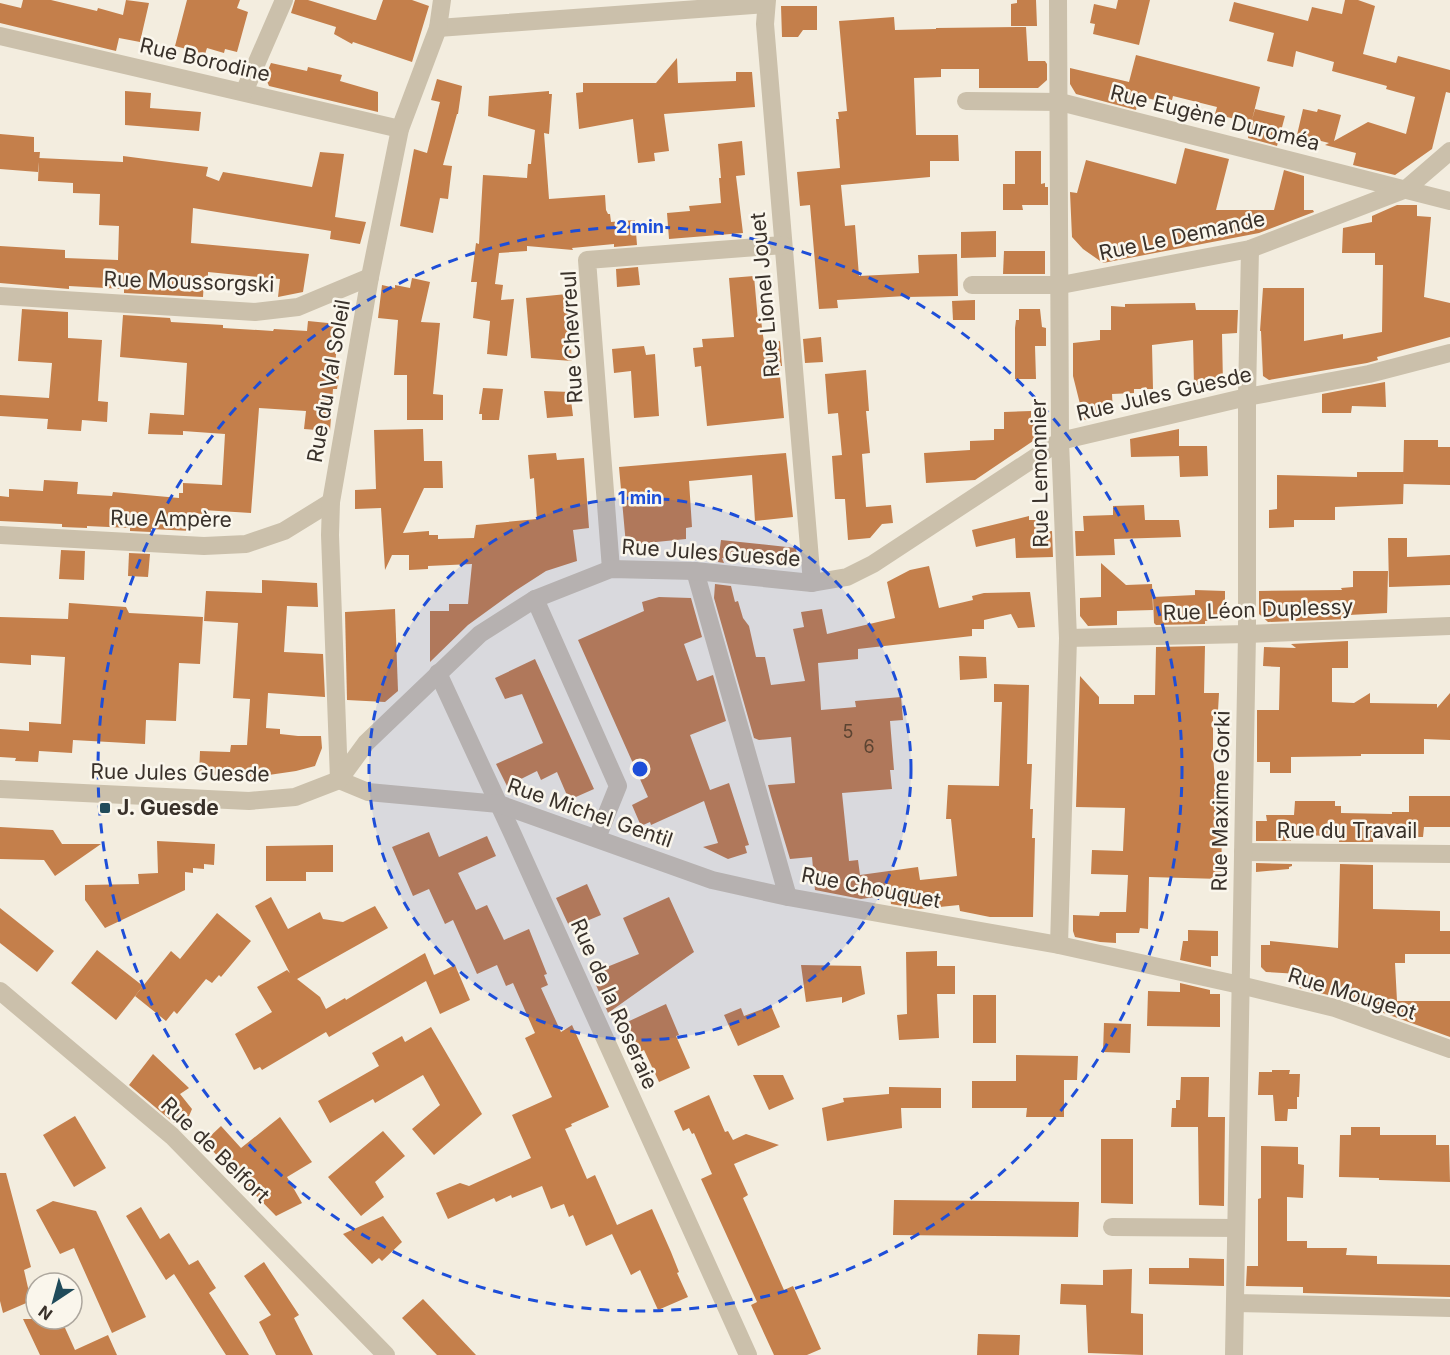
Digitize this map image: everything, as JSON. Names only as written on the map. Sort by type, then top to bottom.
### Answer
[{"type":"street","points":[[244,92],[284,0]]},
{"type":"street","name":"Rue du Val Soleil","points":[[339,780],[330,535],[331,502],[370,277],[400,129],[438,28],[442,0]]},
{"type":"street","name":"Rue Lemonnier","points":[[1058,0],[1060,441],[1068,638],[1059,945]]},
{"type":"street","points":[[438,28],[767,2]]},
{"type":"street","name":"Rue Lionel Jouet","points":[[767,2],[765,24],[812,583]]},
{"type":"street","name":"Rue Borodine","points":[[0,36],[400,129]]},
{"type":"street","name":"Rue Eugène Duroméa","points":[[966,101],[1060,102],[1450,201]]},
{"type":"street","name":"Rue Le Demande","points":[[972,285],[1061,285],[1250,249],[1406,189],[1450,151]]},
{"type":"street","name":"Rue Chevreul","points":[[610,569],[587,260],[783,245]]},
{"type":"street","name":"Rue Maxime Gorki","points":[[1234,1355],[1247,634],[1247,397],[1250,249]]},
{"type":"street","name":"Rue Moussorgski","points":[[0,296],[255,312],[298,307],[370,277]]},
{"type":"street","name":"Rue Jules Guesde","points":[[0,789],[249,801],[295,797],[339,780],[366,743],[480,634],[535,599],[610,569],[695,571],[812,583],[848,577],[873,564],[1060,441],[1247,397],[1369,374],[1450,353]]},
{"type":"street","name":"Rue Ampère","points":[[0,534],[204,546],[246,544],[284,531],[331,502]]},
{"type":"street","name":"Rue Chouquet","points":[[695,571],[788,897],[1059,945],[1240,985]]},
{"type":"street","points":[[535,599],[618,786],[597,838]]},
{"type":"street","name":"Rue Léon Duplessy","points":[[1068,638],[1450,626]]},
{"type":"street","name":"Rue de la Roseraie","points":[[438,673],[748,1355]]},
{"type":"street","name":"Rue Michel Gentil","points":[[339,780],[368,792],[499,804],[712,880],[788,897]]},
{"type":"street","name":"Rue du Travail","points":[[1243,852],[1450,854]]},
{"type":"street","name":"Rue Mougeot","points":[[1240,985],[1335,1008],[1450,1049]]},
{"type":"street","name":"Rue de Belfort","points":[[0,991],[172,1136],[386,1355]]},
{"type":"street","points":[[1112,1227],[1236,1228]]},
{"type":"street","points":[[1235,1304],[1450,1308]]},
{"type":"building","points":[[23,0],[51,0],[123,15],[126,0],[149,3],[140,42],[119,38],[116,51],[0,23],[0,3],[21,8]]},
{"type":"building","points":[[187,0],[240,0],[237,8],[248,12],[237,52],[225,49],[224,53],[207,48],[205,54],[175,46]]},
{"type":"building","points":[[295,0],[308,0],[374,20],[376,20],[383,0],[412,0],[429,6],[412,62],[353,42],[352,44],[334,34],[336,27],[291,13]]},
{"type":"building","points":[[1017,0],[1036,0],[1037,26],[1011,26],[1011,4],[1017,3]]},
{"type":"building","points":[[1118,0],[1150,0],[1139,45],[1093,34],[1095,24],[1090,23],[1094,4],[1116,9]]},
{"type":"building","points":[[1345,0],[1358,0],[1375,6],[1363,54],[1396,63],[1398,56],[1450,70],[1450,93],[1446,92],[1432,149],[1395,175],[1353,165],[1356,153],[1297,135],[1303,109],[1317,112],[1318,109],[1341,115],[1334,141],[1368,122],[1406,134],[1415,97],[1386,89],[1387,86],[1332,71],[1334,62],[1296,51],[1293,67],[1267,61],[1274,33],[1229,21],[1234,2],[1308,21],[1312,7],[1342,14]]},
{"type":"building","points":[[781,6],[817,6],[817,30],[803,30],[798,37],[782,37]]},
{"type":"building","points":[[894,17],[895,30],[1026,27],[1028,61],[1045,61],[1047,80],[1038,88],[979,88],[979,69],[941,69],[941,77],[914,78],[916,135],[958,135],[959,161],[930,161],[930,177],[841,185],[845,226],[855,225],[859,276],[919,273],[918,255],[957,254],[958,296],[837,300],[838,308],[819,309],[810,205],[800,206],[797,172],[840,168],[836,119],[839,119],[838,112],[847,111],[839,21]]},
{"type":"building","points":[[1136,55],[1260,87],[1252,120],[1255,109],[1285,116],[1277,146],[1248,138],[1251,123],[1215,114],[1217,107],[1173,96],[1171,104],[1139,96],[1136,110],[1076,94],[1070,84],[1070,68],[1129,82]]},
{"type":"building","points":[[677,58],[678,83],[736,81],[736,72],[752,72],[755,107],[664,114],[669,151],[654,153],[655,161],[638,163],[633,119],[579,129],[576,93],[583,92],[583,83],[656,83]]},
{"type":"building","points":[[271,63],[307,71],[308,67],[342,75],[340,81],[378,92],[378,112],[269,86],[265,77]]},
{"type":"building","points":[[437,79],[462,86],[458,114],[443,165],[452,166],[448,199],[440,198],[433,233],[400,226],[414,149],[427,153],[440,102],[431,100]]},
{"type":"building","points":[[125,91],[151,93],[150,108],[201,112],[199,131],[125,125]]},
{"type":"building","points":[[549,91],[549,94],[552,94],[549,134],[544,133],[549,199],[605,195],[606,210],[610,214],[611,222],[635,220],[637,245],[614,247],[614,244],[572,248],[573,250],[527,246],[527,251],[499,253],[495,284],[503,285],[501,300],[514,299],[507,356],[487,354],[490,321],[473,318],[477,282],[471,282],[476,243],[479,244],[483,175],[527,178],[535,130],[488,116],[489,96]]},
{"type":"building","points":[[0,134],[34,137],[34,152],[40,152],[38,172],[0,169]]},
{"type":"building","points":[[742,141],[745,175],[736,176],[743,233],[669,239],[667,213],[690,211],[689,206],[721,203],[719,178],[721,178],[718,144]]},
{"type":"building","points":[[1185,148],[1229,159],[1216,210],[1274,210],[1284,170],[1304,176],[1304,210],[1314,212],[1259,233],[1103,263],[1083,249],[1072,237],[1070,192],[1077,193],[1086,160],[1176,184]]},
{"type":"building","points":[[1015,151],[1041,151],[1041,184],[1045,183],[1045,187],[1048,187],[1048,205],[1022,205],[1023,210],[1003,210],[1003,184],[1015,184]]},
{"type":"building","points":[[320,152],[344,154],[335,217],[366,222],[360,244],[330,239],[331,231],[193,208],[191,243],[309,254],[303,292],[278,297],[280,279],[208,272],[208,280],[204,280],[203,297],[124,293],[124,289],[69,286],[69,289],[0,283],[0,246],[65,250],[65,258],[118,260],[119,226],[99,225],[100,194],[73,193],[73,183],[38,181],[39,158],[123,162],[123,156],[208,167],[206,176],[219,181],[223,172],[312,187]]},
{"type":"building","points":[[1397,205],[1417,205],[1417,216],[1431,217],[1424,297],[1450,303],[1450,337],[1377,357],[1378,360],[1367,363],[1269,380],[1263,376],[1260,331],[1263,288],[1304,288],[1304,341],[1343,334],[1343,339],[1382,332],[1383,265],[1375,265],[1375,253],[1342,253],[1343,228],[1372,222],[1372,216]]},
{"type":"building","points":[[996,231],[996,257],[961,258],[961,232]]},
{"type":"building","points":[[1004,251],[1045,251],[1045,274],[1003,274]]},
{"type":"building","points":[[638,267],[640,285],[617,287],[616,269]]},
{"type":"building","points":[[754,276],[758,321],[761,320],[764,343],[780,341],[782,366],[779,366],[784,418],[707,426],[701,366],[695,367],[693,348],[703,347],[702,339],[734,337],[729,278]]},
{"type":"building","points":[[412,278],[430,282],[421,322],[440,323],[433,394],[443,395],[443,420],[407,420],[407,375],[394,375],[398,320],[378,318],[382,285],[410,288]]},
{"type":"building","points":[[567,294],[572,361],[531,358],[526,298]]},
{"type":"building","points":[[975,300],[975,320],[953,320],[952,301]]},
{"type":"building","points":[[1195,303],[1196,310],[1238,310],[1237,333],[1222,334],[1223,385],[1194,385],[1193,340],[1152,345],[1153,389],[1134,389],[1134,393],[1112,394],[1113,412],[1084,420],[1073,376],[1073,343],[1100,340],[1100,330],[1111,330],[1111,306]]},
{"type":"building","points":[[22,309],[68,312],[68,338],[102,340],[98,401],[108,402],[107,422],[82,420],[81,431],[47,429],[48,419],[0,416],[0,395],[49,398],[52,363],[18,361]]},
{"type":"building","points":[[1019,309],[1040,309],[1042,327],[1046,328],[1046,346],[1035,346],[1036,379],[1015,379],[1015,328],[1016,320],[1019,320]]},
{"type":"building","points":[[123,315],[170,318],[171,322],[223,325],[223,328],[273,331],[274,329],[307,331],[308,321],[338,324],[335,369],[340,369],[337,389],[333,389],[330,431],[304,429],[306,411],[259,408],[251,513],[203,510],[203,514],[192,513],[191,531],[151,529],[151,532],[130,531],[130,528],[62,527],[62,524],[0,521],[0,496],[9,497],[9,489],[43,491],[44,480],[78,482],[77,494],[112,496],[113,492],[179,498],[179,493],[183,493],[183,483],[222,485],[225,434],[183,431],[183,435],[148,434],[150,413],[184,415],[187,363],[120,357]]},
{"type":"building","points":[[821,337],[823,362],[805,363],[803,339]]},
{"type":"building","points":[[644,346],[646,355],[655,354],[659,416],[634,418],[631,371],[614,373],[612,349]]},
{"type":"building","points":[[866,370],[869,411],[866,411],[870,453],[862,454],[866,507],[891,505],[893,523],[882,524],[870,538],[848,540],[845,499],[835,499],[832,456],[842,455],[838,413],[828,414],[825,374]]},
{"type":"building","points":[[1385,382],[1386,407],[1352,406],[1351,413],[1322,413],[1322,394]]},
{"type":"building","points":[[483,388],[503,389],[499,420],[482,420],[482,414],[479,414]]},
{"type":"building","points":[[544,391],[570,392],[573,416],[547,418]]},
{"type":"building","points":[[1031,411],[1031,423],[1036,423],[1036,439],[975,480],[926,483],[924,453],[970,450],[970,441],[994,440],[994,429],[1004,429],[1004,412]]},
{"type":"building","points":[[423,429],[424,461],[442,461],[443,488],[424,488],[403,533],[429,531],[429,535],[438,535],[438,539],[474,538],[476,525],[537,519],[534,478],[530,479],[528,455],[556,453],[557,460],[584,458],[589,528],[573,530],[577,561],[546,571],[515,591],[468,625],[430,662],[430,611],[449,611],[449,604],[468,604],[472,564],[428,566],[428,569],[409,570],[409,555],[392,555],[385,570],[381,508],[355,509],[355,490],[376,489],[374,430]]},
{"type":"building","points":[[1179,429],[1179,446],[1207,446],[1208,476],[1180,477],[1179,456],[1131,457],[1130,439]]},
{"type":"building","points":[[1404,440],[1438,440],[1438,447],[1450,447],[1450,485],[1403,484]]},
{"type":"building","points":[[786,453],[793,517],[755,521],[752,475],[689,481],[692,527],[686,528],[686,539],[626,545],[619,467]]},
{"type":"building","points":[[1357,472],[1404,472],[1403,504],[1335,507],[1335,520],[1294,520],[1294,527],[1269,528],[1269,510],[1277,509],[1277,475],[1357,477]]},
{"type":"building","points":[[1144,505],[1145,520],[1179,520],[1181,537],[1114,539],[1115,555],[1076,556],[1075,531],[1084,531],[1083,516],[1113,515],[1113,506]]},
{"type":"building","points":[[1029,516],[1029,520],[1043,520],[1043,532],[1052,531],[1053,557],[1016,558],[1015,538],[976,547],[972,530]]},
{"type":"building","points":[[1388,538],[1407,538],[1407,557],[1450,555],[1450,585],[1389,587]]},
{"type":"building","points":[[721,540],[796,548],[798,565],[722,558],[724,563],[718,562]]},
{"type":"building","points":[[61,550],[85,551],[84,580],[59,579]]},
{"type":"building","points":[[129,553],[150,554],[148,577],[128,576]]},
{"type":"building","points":[[1101,563],[1126,585],[1152,584],[1153,610],[1117,611],[1117,625],[1088,626],[1080,616],[1080,598],[1101,597]]},
{"type":"building","points":[[929,566],[939,608],[973,600],[972,596],[984,593],[1030,592],[1035,627],[1018,628],[1011,614],[984,620],[984,629],[972,629],[972,636],[858,649],[858,659],[818,663],[821,710],[856,707],[855,701],[901,697],[903,720],[890,721],[894,770],[890,770],[892,789],[842,793],[849,861],[858,860],[860,875],[918,867],[920,880],[957,876],[951,819],[946,819],[948,785],[999,786],[1002,702],[994,702],[994,684],[1029,685],[1027,764],[1032,764],[1030,809],[1033,809],[1032,838],[1035,838],[1033,917],[990,917],[960,911],[959,905],[920,909],[891,904],[890,895],[861,899],[815,890],[812,857],[790,859],[768,785],[795,783],[791,737],[759,740],[754,738],[714,598],[715,584],[731,586],[735,602],[738,601],[743,618],[749,626],[756,657],[765,657],[771,685],[805,681],[793,629],[804,627],[801,612],[822,609],[827,634],[895,618],[887,582],[910,570]]},
{"type":"building","points":[[1353,571],[1388,571],[1387,613],[1349,615],[1349,619],[1268,622],[1259,614],[1259,591],[1342,590],[1341,588],[1353,587]]},
{"type":"building","points":[[262,580],[317,583],[318,607],[287,606],[284,652],[323,654],[325,697],[268,693],[266,728],[280,729],[280,734],[321,736],[322,748],[315,766],[296,771],[255,777],[199,774],[200,751],[230,752],[231,745],[247,745],[250,699],[233,698],[238,623],[204,621],[206,591],[262,593]]},
{"type":"building","points":[[1195,590],[1225,591],[1225,620],[1205,621],[1205,624],[1156,625],[1154,623],[1153,597],[1195,595]]},
{"type":"building","points":[[659,597],[691,598],[702,637],[684,644],[697,681],[713,675],[726,721],[690,735],[710,790],[729,783],[749,845],[745,846],[747,853],[728,859],[703,847],[718,843],[704,801],[651,825],[650,822],[641,826],[632,805],[648,797],[578,640],[644,611],[642,602]]},
{"type":"building","points":[[69,603],[126,607],[129,613],[203,617],[200,664],[179,663],[176,721],[146,720],[145,744],[73,740],[72,753],[39,751],[38,762],[15,761],[16,758],[0,757],[0,729],[29,731],[29,722],[61,724],[65,657],[31,655],[31,665],[0,663],[0,617],[68,619]]},
{"type":"building","points":[[395,609],[398,691],[385,702],[347,700],[345,612]]},
{"type":"building","points":[[1348,641],[1348,668],[1332,668],[1332,702],[1354,703],[1370,693],[1370,703],[1437,704],[1437,708],[1450,693],[1450,740],[1424,739],[1424,754],[1291,757],[1291,773],[1270,773],[1270,762],[1257,762],[1257,710],[1279,710],[1280,667],[1263,666],[1264,647],[1296,648],[1291,644]]},
{"type":"building","points":[[1205,646],[1204,693],[1219,693],[1218,711],[1213,711],[1213,754],[1216,796],[1215,831],[1222,831],[1221,879],[1149,877],[1148,929],[1140,928],[1139,933],[1116,933],[1116,943],[1075,937],[1073,915],[1099,916],[1100,912],[1126,912],[1128,875],[1091,874],[1092,850],[1123,851],[1125,808],[1076,807],[1080,676],[1099,697],[1099,704],[1134,704],[1134,695],[1155,695],[1156,647]]},
{"type":"building","points":[[959,656],[986,657],[987,678],[960,680]]},
{"type":"building","points":[[535,659],[594,789],[569,800],[557,772],[541,780],[537,771],[507,786],[496,764],[543,743],[522,694],[505,699],[495,678]]},
{"type":"building","points":[[1409,796],[1450,796],[1450,827],[1424,827],[1423,837],[1373,837],[1373,842],[1339,842],[1339,836],[1290,835],[1291,841],[1256,841],[1256,821],[1267,821],[1266,815],[1294,815],[1295,801],[1335,801],[1335,806],[1341,806],[1341,813],[1392,814],[1392,812],[1409,812]]},
{"type":"building","points":[[0,827],[53,830],[62,844],[101,844],[55,876],[44,860],[0,859]]},
{"type":"building","points":[[429,832],[439,857],[487,836],[496,856],[458,873],[476,910],[487,905],[504,940],[529,929],[547,974],[544,975],[548,985],[541,988],[561,1032],[572,1025],[609,1107],[565,1129],[587,1179],[595,1175],[617,1225],[652,1209],[688,1297],[658,1310],[640,1270],[631,1275],[612,1234],[586,1246],[573,1215],[569,1217],[564,1204],[551,1209],[542,1186],[496,1202],[494,1198],[448,1219],[436,1193],[460,1183],[469,1186],[531,1158],[512,1115],[552,1097],[525,1038],[535,1033],[513,983],[506,986],[497,965],[477,974],[453,920],[445,924],[429,889],[413,896],[392,847]]},
{"type":"building","points":[[157,841],[215,844],[214,865],[204,864],[204,869],[193,868],[193,873],[185,872],[185,890],[105,928],[85,900],[85,885],[139,884],[138,874],[158,873]]},
{"type":"building","points":[[333,845],[333,872],[306,872],[306,881],[266,881],[266,846]]},
{"type":"building","points":[[1256,863],[1292,864],[1292,866],[1289,869],[1256,872]]},
{"type":"building","points":[[1340,864],[1373,865],[1373,909],[1440,911],[1440,931],[1450,931],[1450,954],[1405,954],[1405,963],[1395,963],[1397,1001],[1450,1001],[1450,1037],[1345,999],[1299,988],[1299,974],[1266,972],[1261,967],[1261,945],[1270,945],[1270,941],[1338,948]]},
{"type":"building","points":[[587,884],[601,915],[570,928],[556,898]]},
{"type":"building","points":[[271,897],[288,929],[320,912],[323,919],[343,922],[375,906],[388,928],[297,979],[320,997],[326,1009],[345,998],[346,1000],[425,953],[434,975],[455,965],[470,1000],[440,1014],[426,981],[329,1037],[326,1032],[262,1070],[260,1067],[254,1070],[235,1034],[272,1012],[257,987],[287,970],[290,973],[255,906]]},
{"type":"building","points":[[669,897],[694,952],[608,1013],[593,978],[603,974],[602,969],[639,954],[623,918]]},
{"type":"building","points":[[0,908],[54,951],[37,972],[0,943]]},
{"type":"building","points":[[217,913],[251,941],[221,977],[219,975],[212,983],[206,979],[177,1014],[174,1011],[166,1021],[135,996],[171,951],[180,959]]},
{"type":"building","points":[[1188,930],[1218,931],[1218,956],[1211,956],[1211,967],[1180,960],[1183,941],[1188,941]]},
{"type":"building","points":[[97,950],[143,986],[116,1020],[71,983]]},
{"type":"building","points":[[937,951],[937,966],[955,966],[955,994],[937,994],[939,1038],[899,1040],[897,1015],[907,1014],[906,952]]},
{"type":"building","points":[[801,965],[861,966],[865,994],[842,1003],[842,997],[806,1002]]},
{"type":"building","points":[[1180,983],[1210,990],[1210,994],[1220,994],[1220,1027],[1147,1026],[1148,991],[1180,992]]},
{"type":"building","points":[[973,995],[996,995],[996,1043],[973,1043]]},
{"type":"building","points":[[666,1004],[679,1035],[676,1036],[690,1068],[659,1082],[644,1050],[638,1053],[625,1023]]},
{"type":"building","points":[[771,1006],[780,1027],[738,1046],[724,1015],[741,1008],[744,1016]]},
{"type":"building","points":[[1104,1023],[1131,1024],[1130,1053],[1103,1052]]},
{"type":"building","points":[[431,1027],[482,1114],[434,1155],[412,1129],[440,1105],[423,1075],[375,1103],[373,1099],[330,1123],[318,1101],[379,1066],[372,1053],[402,1036],[405,1042]]},
{"type":"building","points":[[153,1054],[189,1088],[180,1094],[192,1109],[186,1123],[174,1123],[129,1085]]},
{"type":"building","points":[[1016,1055],[1078,1056],[1077,1080],[1064,1080],[1064,1117],[1026,1117],[1027,1108],[972,1108],[972,1081],[1016,1081]]},
{"type":"building","points":[[1272,1070],[1290,1070],[1289,1074],[1300,1074],[1297,1109],[1288,1109],[1287,1121],[1275,1121],[1273,1095],[1258,1095],[1259,1072],[1272,1072]]},
{"type":"building","points":[[753,1075],[783,1075],[794,1099],[769,1110]]},
{"type":"building","points":[[1181,1077],[1209,1077],[1208,1117],[1225,1117],[1224,1206],[1199,1205],[1198,1127],[1171,1127],[1172,1108],[1176,1108],[1176,1100],[1180,1100]]},
{"type":"building","points":[[889,1087],[941,1088],[941,1108],[901,1108],[902,1128],[827,1141],[822,1108],[844,1102],[843,1098],[889,1094]]},
{"type":"building","points":[[709,1095],[725,1132],[728,1131],[733,1140],[746,1134],[779,1145],[734,1164],[748,1195],[743,1198],[784,1290],[793,1286],[821,1349],[807,1355],[774,1355],[751,1305],[757,1302],[701,1179],[712,1174],[694,1133],[692,1134],[689,1128],[683,1131],[674,1111]]},
{"type":"building","points":[[75,1116],[106,1168],[74,1187],[43,1135]]},
{"type":"building","points":[[280,1117],[312,1162],[287,1177],[302,1203],[276,1216],[204,1142],[221,1126],[241,1148]]},
{"type":"building","points":[[1351,1127],[1380,1127],[1380,1135],[1436,1135],[1436,1145],[1449,1145],[1450,1182],[1339,1177],[1340,1135],[1351,1135]]},
{"type":"building","points":[[383,1131],[405,1156],[375,1182],[384,1197],[361,1216],[328,1177]]},
{"type":"building","points":[[1101,1139],[1133,1139],[1133,1204],[1101,1203]]},
{"type":"building","points":[[1261,1146],[1298,1147],[1298,1164],[1304,1165],[1303,1198],[1287,1197],[1287,1241],[1307,1241],[1307,1248],[1347,1248],[1346,1255],[1377,1256],[1377,1264],[1450,1265],[1450,1297],[1303,1293],[1303,1287],[1246,1286],[1247,1266],[1258,1266]]},
{"type":"building","points":[[0,1173],[6,1173],[31,1267],[24,1270],[24,1304],[3,1313],[0,1301]]},
{"type":"building","points":[[894,1200],[1079,1202],[1078,1237],[893,1235]]},
{"type":"building","points":[[53,1201],[96,1211],[146,1317],[112,1333],[74,1248],[60,1254],[36,1210]]},
{"type":"building","points":[[141,1207],[160,1239],[169,1233],[189,1265],[198,1260],[216,1288],[209,1293],[249,1355],[226,1355],[174,1274],[166,1280],[126,1216]]},
{"type":"building","points":[[383,1216],[402,1242],[382,1261],[379,1258],[372,1264],[343,1234]]},
{"type":"building","points":[[1189,1258],[1224,1259],[1224,1286],[1149,1284],[1149,1268],[1189,1268]]},
{"type":"building","points":[[264,1262],[299,1315],[294,1318],[313,1355],[276,1355],[259,1322],[271,1315],[244,1276]]},
{"type":"building","points":[[1132,1269],[1131,1313],[1143,1314],[1143,1355],[1088,1353],[1086,1305],[1060,1304],[1061,1284],[1103,1285],[1103,1270]]},
{"type":"building","points":[[423,1299],[476,1355],[437,1355],[402,1318]]},
{"type":"building","points":[[29,1331],[66,1331],[75,1350],[108,1335],[117,1355],[40,1355]]},
{"type":"building","points":[[978,1334],[1020,1335],[1019,1355],[977,1355]]},
{"type":"place","name":"J. Guesde","points":[[105,808]]}]
